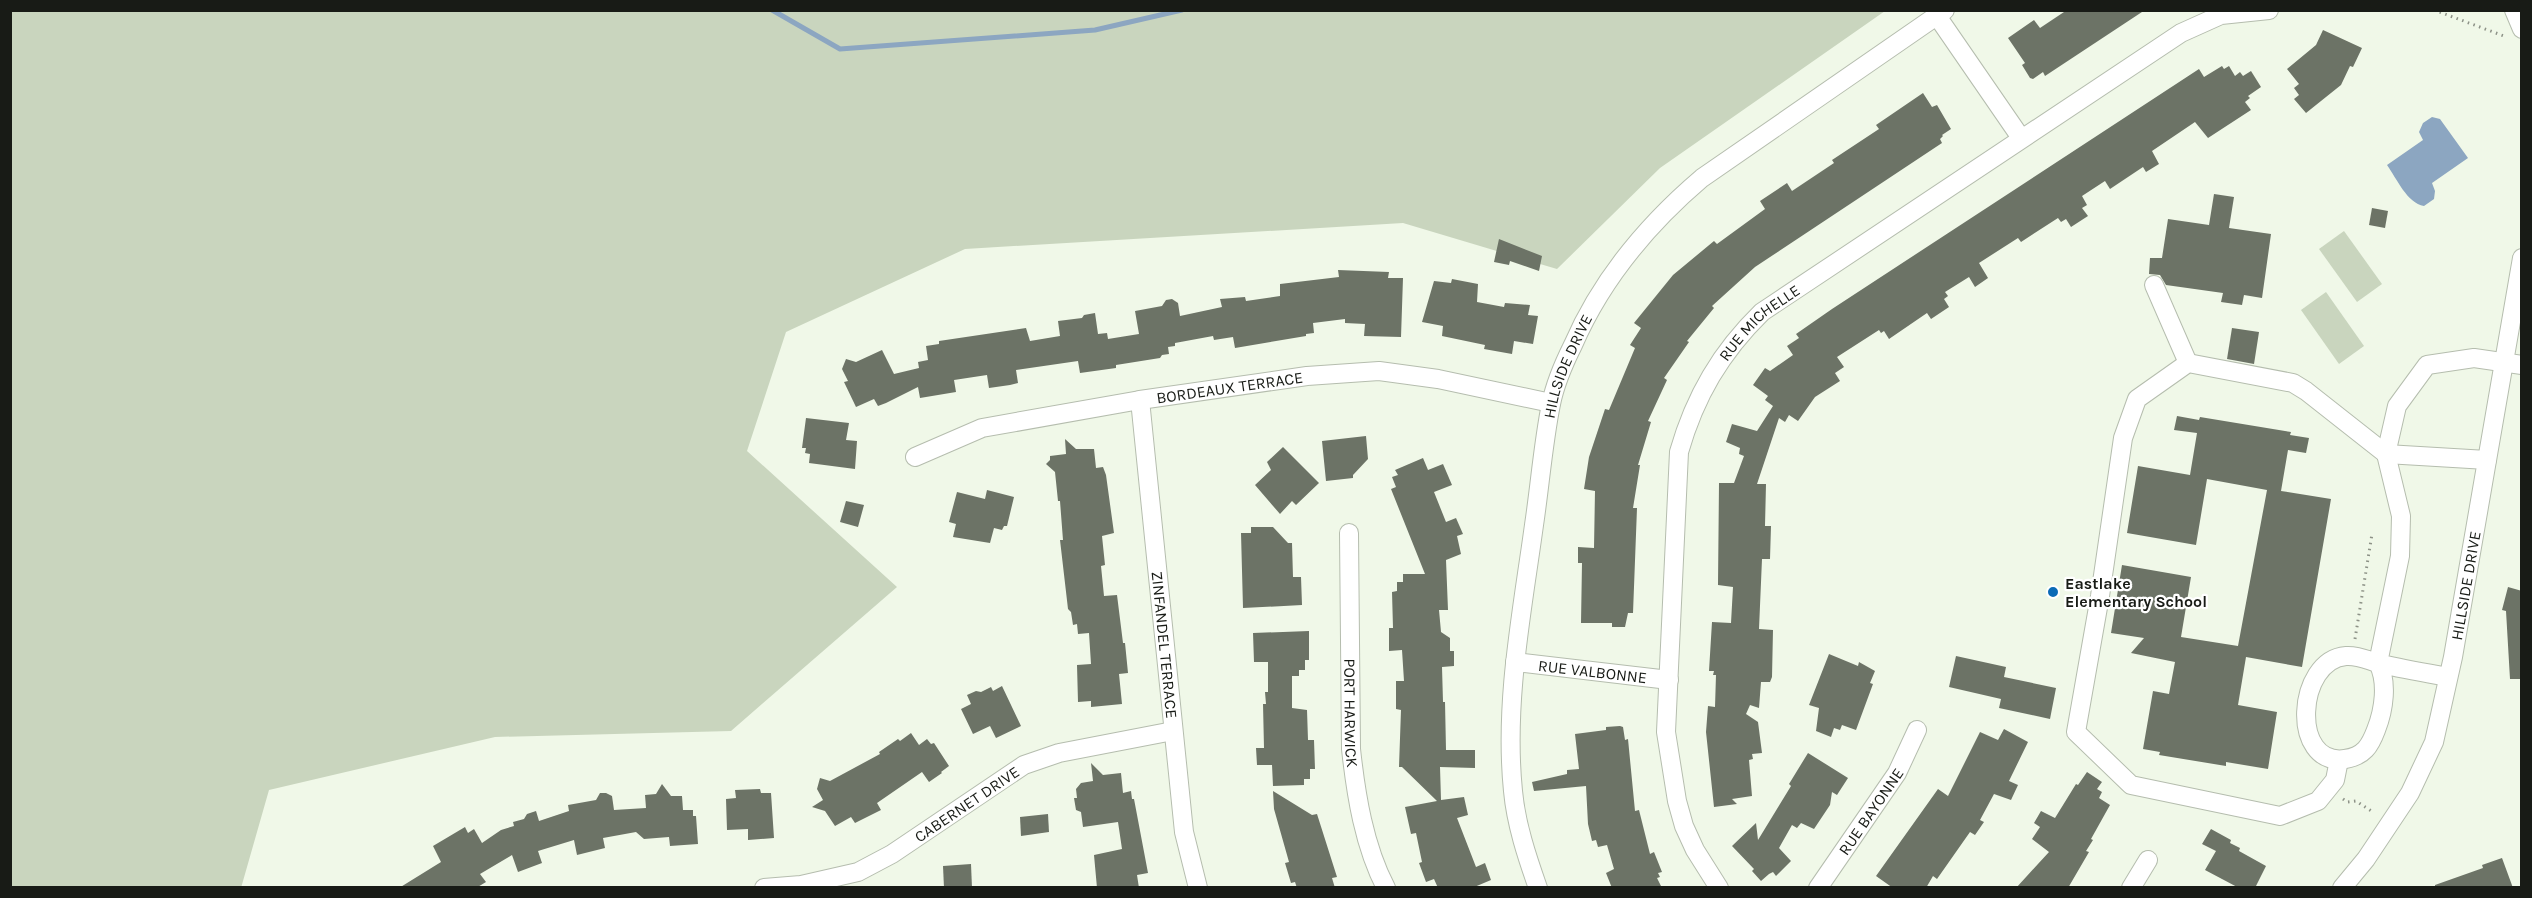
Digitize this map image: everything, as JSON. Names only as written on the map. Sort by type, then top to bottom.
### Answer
[{"type":"street","name":"RUE MICHELLE","points":[[1719,888],[1695,850],[1677,801],[1666,732],[1679,452],[1692,410],[1712,371],[1731,344],[1762,312],[2181,33],[2221,15],[2269,10]]},
{"type":"street","points":[[2514,10],[2522,29]]},
{"type":"street","points":[[1941,13],[2021,138]]},
{"type":"street","name":"HILLSIDE DRIVE","points":[[1538,888],[1525,850],[1513,793],[1510,734],[1515,662],[1551,403],[1561,373],[1587,315],[1621,261],[1660,216],[1702,178],[1941,13]]},
{"type":"street","name":"HILLSIDE DRIVE","points":[[2342,888],[2366,859],[2410,793],[2434,742],[2487,460],[2513,363],[2522,258]]},
{"type":"street","points":[[2154,285],[2188,363]]},
{"type":"street","points":[[2448,677],[2378,663],[2366,658],[2345,656],[2330,662],[2317,673],[2310,690],[2307,729],[2312,745],[2324,755],[2339,760],[2355,758],[2368,748],[2377,726],[2384,693],[2384,674],[2378,663],[2400,556],[2401,516],[2386,454],[2397,406],[2427,365],[2474,358],[2513,363]]},
{"type":"street","points":[[2339,760],[2335,780],[2318,801],[2280,816],[2131,785],[2076,732],[2100,596],[2123,438],[2137,399],[2188,363],[2293,383],[2386,454],[2487,460]]},
{"type":"street","name":"BORDEAUX TERRACE","points":[[915,457],[982,428],[1140,400],[1307,376],[1379,371],[1438,379],[1551,403]]},
{"type":"street","name":"ZINFANDEL TERRACE","points":[[1140,400],[1184,832],[1198,888]]},
{"type":"street","name":"PORT HARWICK","points":[[1349,533],[1353,773],[1362,820],[1386,888]]},
{"type":"street","name":"RUE VALBONNE","points":[[1515,662],[1669,680]]},
{"type":"street","name":"RUE BAYONNE","points":[[1818,888],[1897,773],[1917,730]]},
{"type":"street","name":"CABERNET DRIVE","points":[[764,888],[801,885],[858,872],[892,854],[1024,765],[1059,753],[1173,731]]},
{"type":"street","points":[[2131,888],[2148,860]]},
{"type":"path","points":[[2434,10],[2504,36]]},
{"type":"path","points":[[2341,797],[2347,802],[2356,801],[2373,812]]},
{"type":"green space","points":[[10,11],[1885,11],[1660,168],[1557,269],[1403,223],[965,249],[786,332],[747,451],[897,587],[731,731],[495,737],[269,790],[241,888],[11,887]]},
{"type":"green space","points":[[2344,231],[2382,284],[2357,302],[2319,249]]},
{"type":"green space","points":[[2326,292],[2364,346],[2339,364],[2301,310]]},
{"type":"water","points":[[2432,117],[2440,119],[2468,158],[2432,183],[2435,191],[2434,199],[2424,206],[2407,195],[2387,165],[2423,140],[2419,132],[2423,123]]},
{"type":"building","points":[[2067,10],[2145,10],[2045,76],[2043,72],[2033,79],[2030,78],[2022,65],[2025,63],[2008,38],[2034,20],[2040,28]]},
{"type":"building","points":[[2323,30],[2362,48],[2341,85],[2306,113],[2294,99],[2299,95],[2294,88],[2299,84],[2287,69],[2316,45]]},
{"type":"building","points":[[2222,66],[2224,69],[2229,66],[2235,76],[2240,72],[2243,76],[2251,71],[2261,87],[2248,96],[2250,98],[2245,102],[2251,110],[2208,138],[2195,122],[2152,151],[2159,164],[2146,172],[2143,167],[2110,189],[2105,181],[2082,196],[2087,205],[2082,208],[2088,216],[2071,227],[2066,219],[2061,222],[2058,218],[2021,242],[2018,238],[1979,263],[1988,278],[1975,287],[1969,277],[1945,292],[1948,296],[1944,299],[1949,307],[1931,319],[1927,313],[1889,339],[1884,331],[1881,333],[1879,330],[1837,357],[1844,367],[1835,373],[1840,381],[1815,397],[1798,421],[1789,415],[1785,422],[1779,418],[1757,484],[1766,484],[1765,526],[1771,526],[1770,559],[1762,559],[1759,629],[1773,630],[1772,677],[1770,682],[1761,682],[1759,708],[1750,705],[1746,714],[1758,722],[1762,753],[1752,754],[1753,759],[1749,760],[1752,796],[1732,799],[1737,804],[1714,807],[1706,732],[1708,706],[1715,707],[1716,675],[1713,675],[1714,671],[1709,671],[1712,622],[1731,623],[1733,587],[1718,585],[1719,483],[1734,483],[1744,456],[1739,454],[1740,448],[1726,442],[1732,424],[1757,431],[1773,406],[1765,400],[1768,396],[1753,385],[1765,368],[1770,371],[1793,355],[1787,346],[1799,338],[1796,334],[1832,309],[2199,69],[2204,77]]},
{"type":"building","points":[[1923,93],[1932,107],[1937,105],[1951,129],[1942,135],[1940,139],[1942,143],[1755,267],[1712,306],[1714,308],[1687,341],[1689,342],[1664,378],[1667,380],[1648,421],[1651,422],[1638,465],[1640,465],[1633,508],[1637,508],[1633,613],[1628,613],[1625,627],[1612,627],[1612,623],[1581,623],[1582,563],[1578,563],[1578,547],[1594,548],[1595,491],[1584,489],[1589,457],[1605,409],[1609,410],[1635,348],[1630,345],[1641,328],[1634,323],[1673,275],[1714,241],[1717,244],[1765,209],[1760,201],[1787,183],[1792,191],[1834,163],[1832,160],[1879,129],[1876,125]]},
{"type":"building","points":[[2214,194],[2234,197],[2229,228],[2271,234],[2262,298],[2244,295],[2242,305],[2221,302],[2223,293],[2166,285],[2160,275],[2149,274],[2150,258],[2162,258],[2168,219],[2209,225]]},
{"type":"building","points":[[2372,208],[2388,211],[2385,228],[2369,225]]},
{"type":"building","points":[[1499,239],[1542,256],[1539,271],[1510,261],[1509,265],[1494,262]]},
{"type":"building","points":[[1338,270],[1389,272],[1388,278],[1403,278],[1401,337],[1364,336],[1365,324],[1345,323],[1345,319],[1313,323],[1314,333],[1306,334],[1306,336],[1235,348],[1233,337],[1214,340],[1213,336],[1175,343],[1175,346],[1168,347],[1169,354],[1162,355],[1160,358],[1116,365],[1116,368],[1080,373],[1078,361],[1016,370],[1018,383],[989,388],[987,375],[954,380],[956,392],[920,398],[918,387],[878,406],[874,399],[856,407],[844,382],[848,381],[842,369],[846,359],[856,362],[882,350],[894,374],[919,368],[918,362],[928,360],[926,346],[939,344],[939,341],[1026,328],[1030,341],[1060,336],[1058,321],[1082,318],[1084,315],[1095,313],[1098,334],[1107,333],[1108,339],[1139,334],[1135,311],[1162,306],[1166,300],[1172,299],[1178,303],[1180,316],[1222,307],[1220,299],[1245,297],[1246,301],[1280,296],[1280,284],[1339,277]]},
{"type":"building","points":[[1452,279],[1478,284],[1477,302],[1504,307],[1505,303],[1530,305],[1528,315],[1538,316],[1533,344],[1514,341],[1512,354],[1484,349],[1485,345],[1442,336],[1443,326],[1422,322],[1434,281],[1451,283]]},
{"type":"building","points":[[2232,328],[2259,332],[2254,364],[2227,359]]},
{"type":"building","points":[[2177,416],[2199,420],[2200,417],[2291,432],[2290,435],[2309,438],[2306,453],[2288,450],[2281,491],[2331,499],[2302,667],[2246,657],[2238,705],[2277,712],[2268,769],[2226,762],[2226,766],[2159,755],[2160,752],[2143,749],[2153,691],[2169,694],[2175,662],[2131,653],[2144,638],[2111,633],[2122,565],[2191,577],[2181,637],[2238,646],[2267,490],[2207,479],[2196,545],[2127,533],[2138,466],[2190,475],[2197,433],[2174,430]]},
{"type":"building","points":[[806,418],[849,423],[846,440],[857,441],[855,469],[809,463],[810,454],[805,453],[806,448],[802,448]]},
{"type":"building","points":[[1366,436],[1368,459],[1353,475],[1353,478],[1326,481],[1322,441]]},
{"type":"building","points":[[1065,439],[1076,449],[1094,449],[1096,468],[1103,467],[1106,475],[1114,533],[1102,536],[1105,565],[1101,566],[1104,596],[1117,595],[1123,643],[1125,643],[1128,673],[1119,674],[1122,704],[1091,707],[1091,701],[1078,702],[1077,665],[1091,664],[1089,633],[1078,634],[1077,624],[1073,625],[1071,612],[1068,609],[1060,540],[1063,540],[1060,501],[1058,501],[1055,472],[1046,464],[1050,456],[1066,454]]},
{"type":"building","points":[[1283,447],[1319,483],[1296,505],[1292,501],[1280,514],[1255,485],[1271,470],[1267,462]]},
{"type":"building","points":[[1423,458],[1428,470],[1443,464],[1452,485],[1434,492],[1446,522],[1456,518],[1463,534],[1457,536],[1461,554],[1446,560],[1448,610],[1439,610],[1441,632],[1450,638],[1450,651],[1454,651],[1454,666],[1442,667],[1443,702],[1445,702],[1446,750],[1475,750],[1475,768],[1440,767],[1441,800],[1464,797],[1468,815],[1457,818],[1476,867],[1485,863],[1491,880],[1472,888],[1438,888],[1434,879],[1426,882],[1419,863],[1422,862],[1416,833],[1411,834],[1405,807],[1437,801],[1402,767],[1399,767],[1401,710],[1396,709],[1396,681],[1404,681],[1402,650],[1389,651],[1389,628],[1393,628],[1392,592],[1397,591],[1397,582],[1403,582],[1403,574],[1425,574],[1391,489],[1396,487],[1392,477],[1398,475],[1395,470]]},
{"type":"building","points":[[987,490],[1014,497],[1007,526],[1004,526],[1002,530],[994,528],[990,543],[953,537],[956,524],[949,522],[957,492],[985,499]]},
{"type":"building","points":[[846,501],[864,505],[858,527],[840,522]]},
{"type":"building","points":[[1251,527],[1273,527],[1288,543],[1292,543],[1293,577],[1301,577],[1302,605],[1243,608],[1241,533],[1251,533]]},
{"type":"building","points":[[2508,587],[2522,591],[2522,679],[2510,679],[2506,611],[2502,610]]},
{"type":"building","points":[[1309,631],[1309,660],[1305,660],[1305,670],[1299,670],[1299,676],[1292,676],[1292,708],[1307,710],[1308,740],[1314,740],[1315,769],[1310,769],[1310,779],[1304,779],[1304,785],[1273,786],[1272,765],[1257,765],[1256,748],[1264,748],[1263,704],[1266,704],[1265,692],[1268,692],[1268,662],[1254,662],[1253,633]]},
{"type":"building","points":[[1829,654],[1858,666],[1859,662],[1875,671],[1870,683],[1873,684],[1856,730],[1842,725],[1840,730],[1834,728],[1831,737],[1816,731],[1819,708],[1809,705]]},
{"type":"building","points":[[1956,656],[2006,667],[2004,677],[2056,688],[2050,719],[1999,708],[2001,699],[1949,687]]},
{"type":"building","points":[[1002,686],[1021,726],[996,738],[990,726],[973,734],[961,709],[971,704],[967,695],[991,687],[993,691]]},
{"type":"building","points":[[1623,727],[1625,740],[1628,739],[1635,811],[1639,810],[1650,854],[1654,852],[1662,872],[1658,873],[1660,877],[1657,878],[1662,888],[1612,888],[1606,873],[1614,869],[1607,845],[1598,847],[1596,840],[1592,841],[1588,824],[1586,786],[1534,791],[1532,782],[1567,774],[1567,770],[1579,769],[1575,734]]},
{"type":"building","points":[[2004,729],[2028,742],[2009,781],[2018,785],[2011,800],[1994,794],[1980,820],[1984,822],[1975,835],[1970,832],[1937,879],[1933,876],[1926,888],[1893,888],[1876,876],[1938,789],[1948,796],[1980,732],[1998,740]]},
{"type":"building","points":[[911,733],[919,745],[927,739],[931,744],[934,743],[949,766],[942,773],[929,782],[922,772],[877,803],[881,810],[855,823],[851,817],[835,826],[825,811],[812,807],[823,800],[817,789],[820,778],[830,781],[880,754],[879,752],[898,739],[900,741]]},
{"type":"building","points":[[1808,753],[1848,778],[1837,795],[1832,792],[1830,805],[1814,829],[1801,823],[1797,828],[1792,825],[1779,848],[1791,861],[1776,876],[1773,872],[1761,881],[1752,871],[1754,869],[1732,846],[1756,823],[1758,840]]},
{"type":"building","points":[[1091,763],[1103,775],[1121,773],[1123,793],[1131,791],[1148,873],[1137,875],[1139,888],[1097,888],[1094,855],[1122,849],[1118,822],[1083,827],[1081,812],[1076,810],[1074,798],[1077,798],[1076,789],[1081,783],[1093,781]]},
{"type":"building","points":[[2087,772],[2102,782],[2097,789],[2102,792],[2099,798],[2110,805],[2091,839],[2093,840],[2086,851],[2089,852],[2068,888],[2016,888],[2049,852],[2032,839],[2040,827],[2034,823],[2041,811],[2055,818],[2076,784],[2078,785]]},
{"type":"building","points":[[662,784],[671,796],[682,796],[683,810],[693,810],[693,816],[696,816],[698,844],[670,846],[669,837],[644,839],[636,832],[603,838],[605,848],[577,855],[574,840],[538,851],[542,863],[518,872],[512,855],[480,874],[486,882],[476,888],[399,888],[441,862],[433,846],[465,827],[468,833],[474,829],[482,843],[501,830],[514,826],[513,822],[524,819],[527,814],[536,811],[539,821],[569,811],[568,805],[596,800],[600,793],[612,796],[614,810],[646,808],[645,795],[656,794]]},
{"type":"building","points":[[760,789],[761,793],[771,793],[774,838],[748,840],[748,829],[727,830],[726,799],[736,798],[735,790]]},
{"type":"building","points":[[1273,791],[1312,815],[1317,814],[1337,877],[1332,878],[1335,888],[1297,888],[1295,882],[1291,883],[1285,863],[1289,862],[1274,809]]},
{"type":"building","points":[[1048,814],[1049,832],[1021,836],[1020,817]]},
{"type":"building","points":[[2211,829],[2231,840],[2230,843],[2240,848],[2239,851],[2266,866],[2255,888],[2239,888],[2205,870],[2216,851],[2202,844]]},
{"type":"building","points":[[2502,858],[2513,888],[2435,888],[2435,885],[2483,868],[2482,865]]},
{"type":"building","points":[[971,864],[972,888],[944,888],[943,866]]},
{"type":"waterway","points":[[772,10],[840,49],[1095,30],[1182,10]]},
{"type":"place","name":"Eastlake Elementary School","points":[[2053,592]]}]
